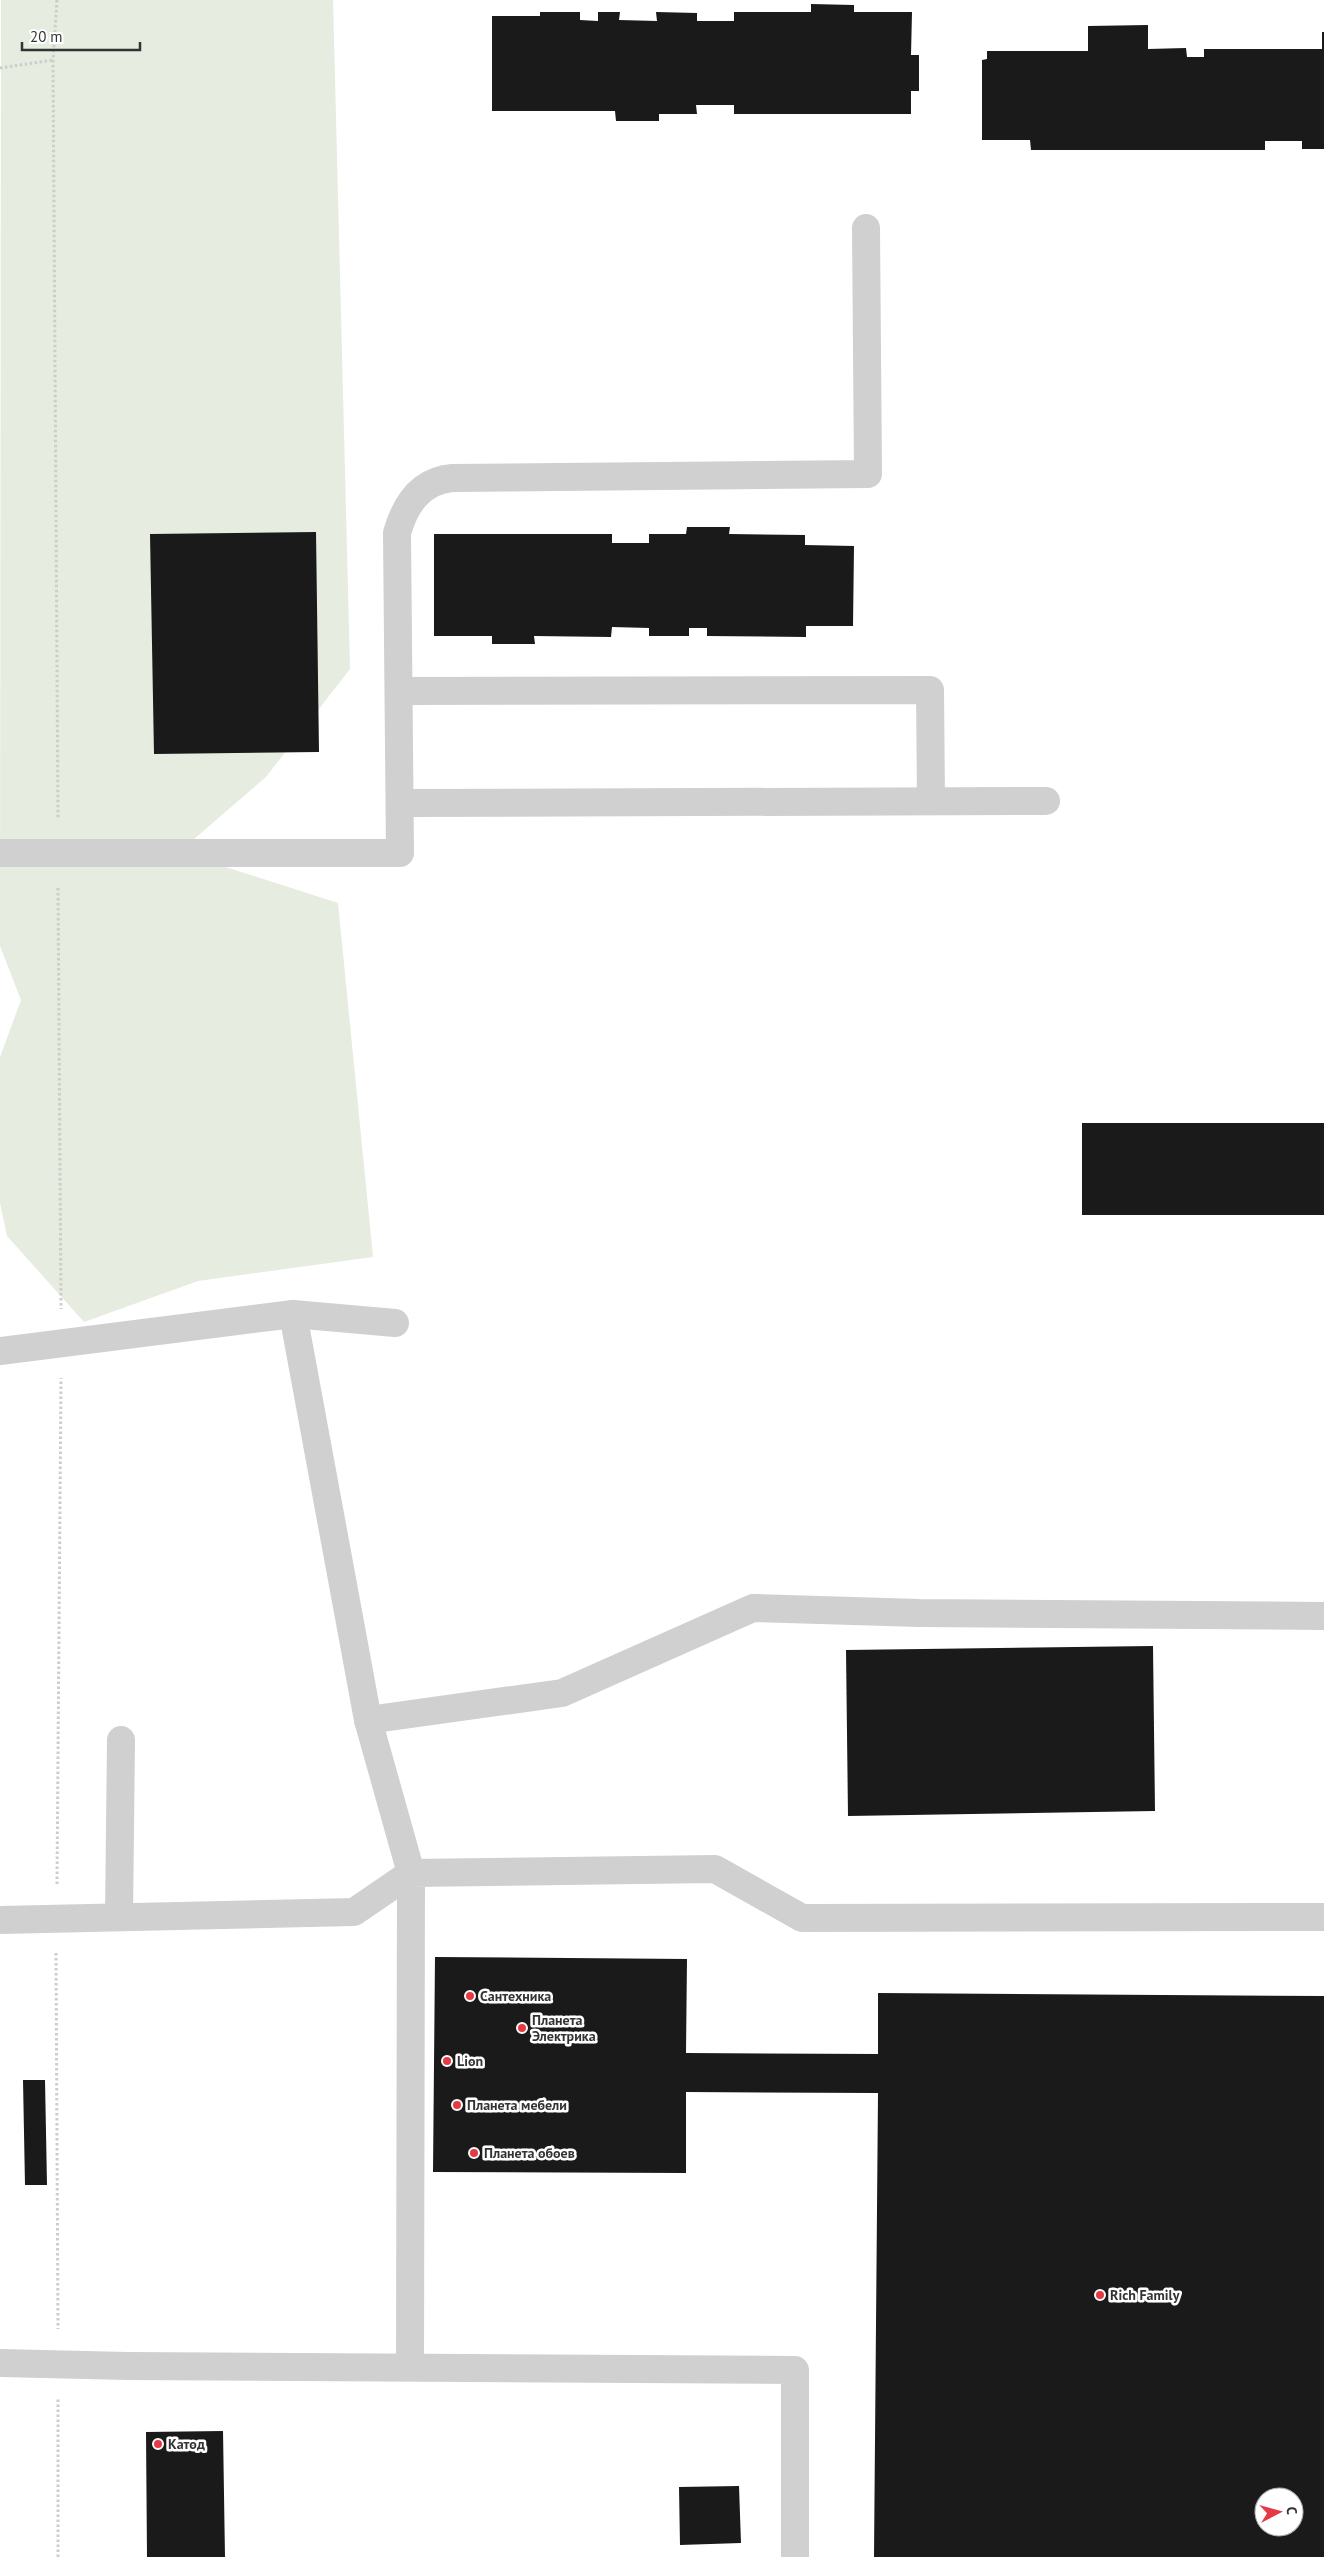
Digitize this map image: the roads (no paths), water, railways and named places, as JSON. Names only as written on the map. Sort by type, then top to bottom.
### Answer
[{"type":"lane","points":[[0,853],[400,853],[397,533],[403,513],[412,498],[424,488],[442,479],[868,474],[866,228]]},
{"type":"lane","points":[[399,691],[930,690],[931,802]]},
{"type":"lane","points":[[400,803],[1046,802]]},
{"type":"lane","points":[[293,1314],[368,1720],[411,1873],[410,2367]]},
{"type":"lane","points":[[0,1351],[293,1314],[395,1323]]},
{"type":"lane","points":[[368,1720],[562,1693],[753,1608],[919,1613],[1324,1616]]},
{"type":"lane","points":[[119,1917],[121,1740]]},
{"type":"lane","points":[[0,1920],[354,1912],[411,1873],[715,1869],[802,1918],[1324,1917]]},
{"type":"lane","points":[[0,2362],[795,2370],[795,2557]]},
{"type":"place","name":"Сантехника","points":[[470,1996]]},
{"type":"place","name":"Планета Электрика","points":[[522,2028]]},
{"type":"place","name":"Lion","points":[[447,2061]]},
{"type":"place","name":"Планета мебели","points":[[457,2105]]},
{"type":"place","name":"Планета обоев","points":[[474,2153]]},
{"type":"place","name":"Rich Family","points":[[1100,2295]]},
{"type":"place","name":"Катод","points":[[158,2444]]}]
